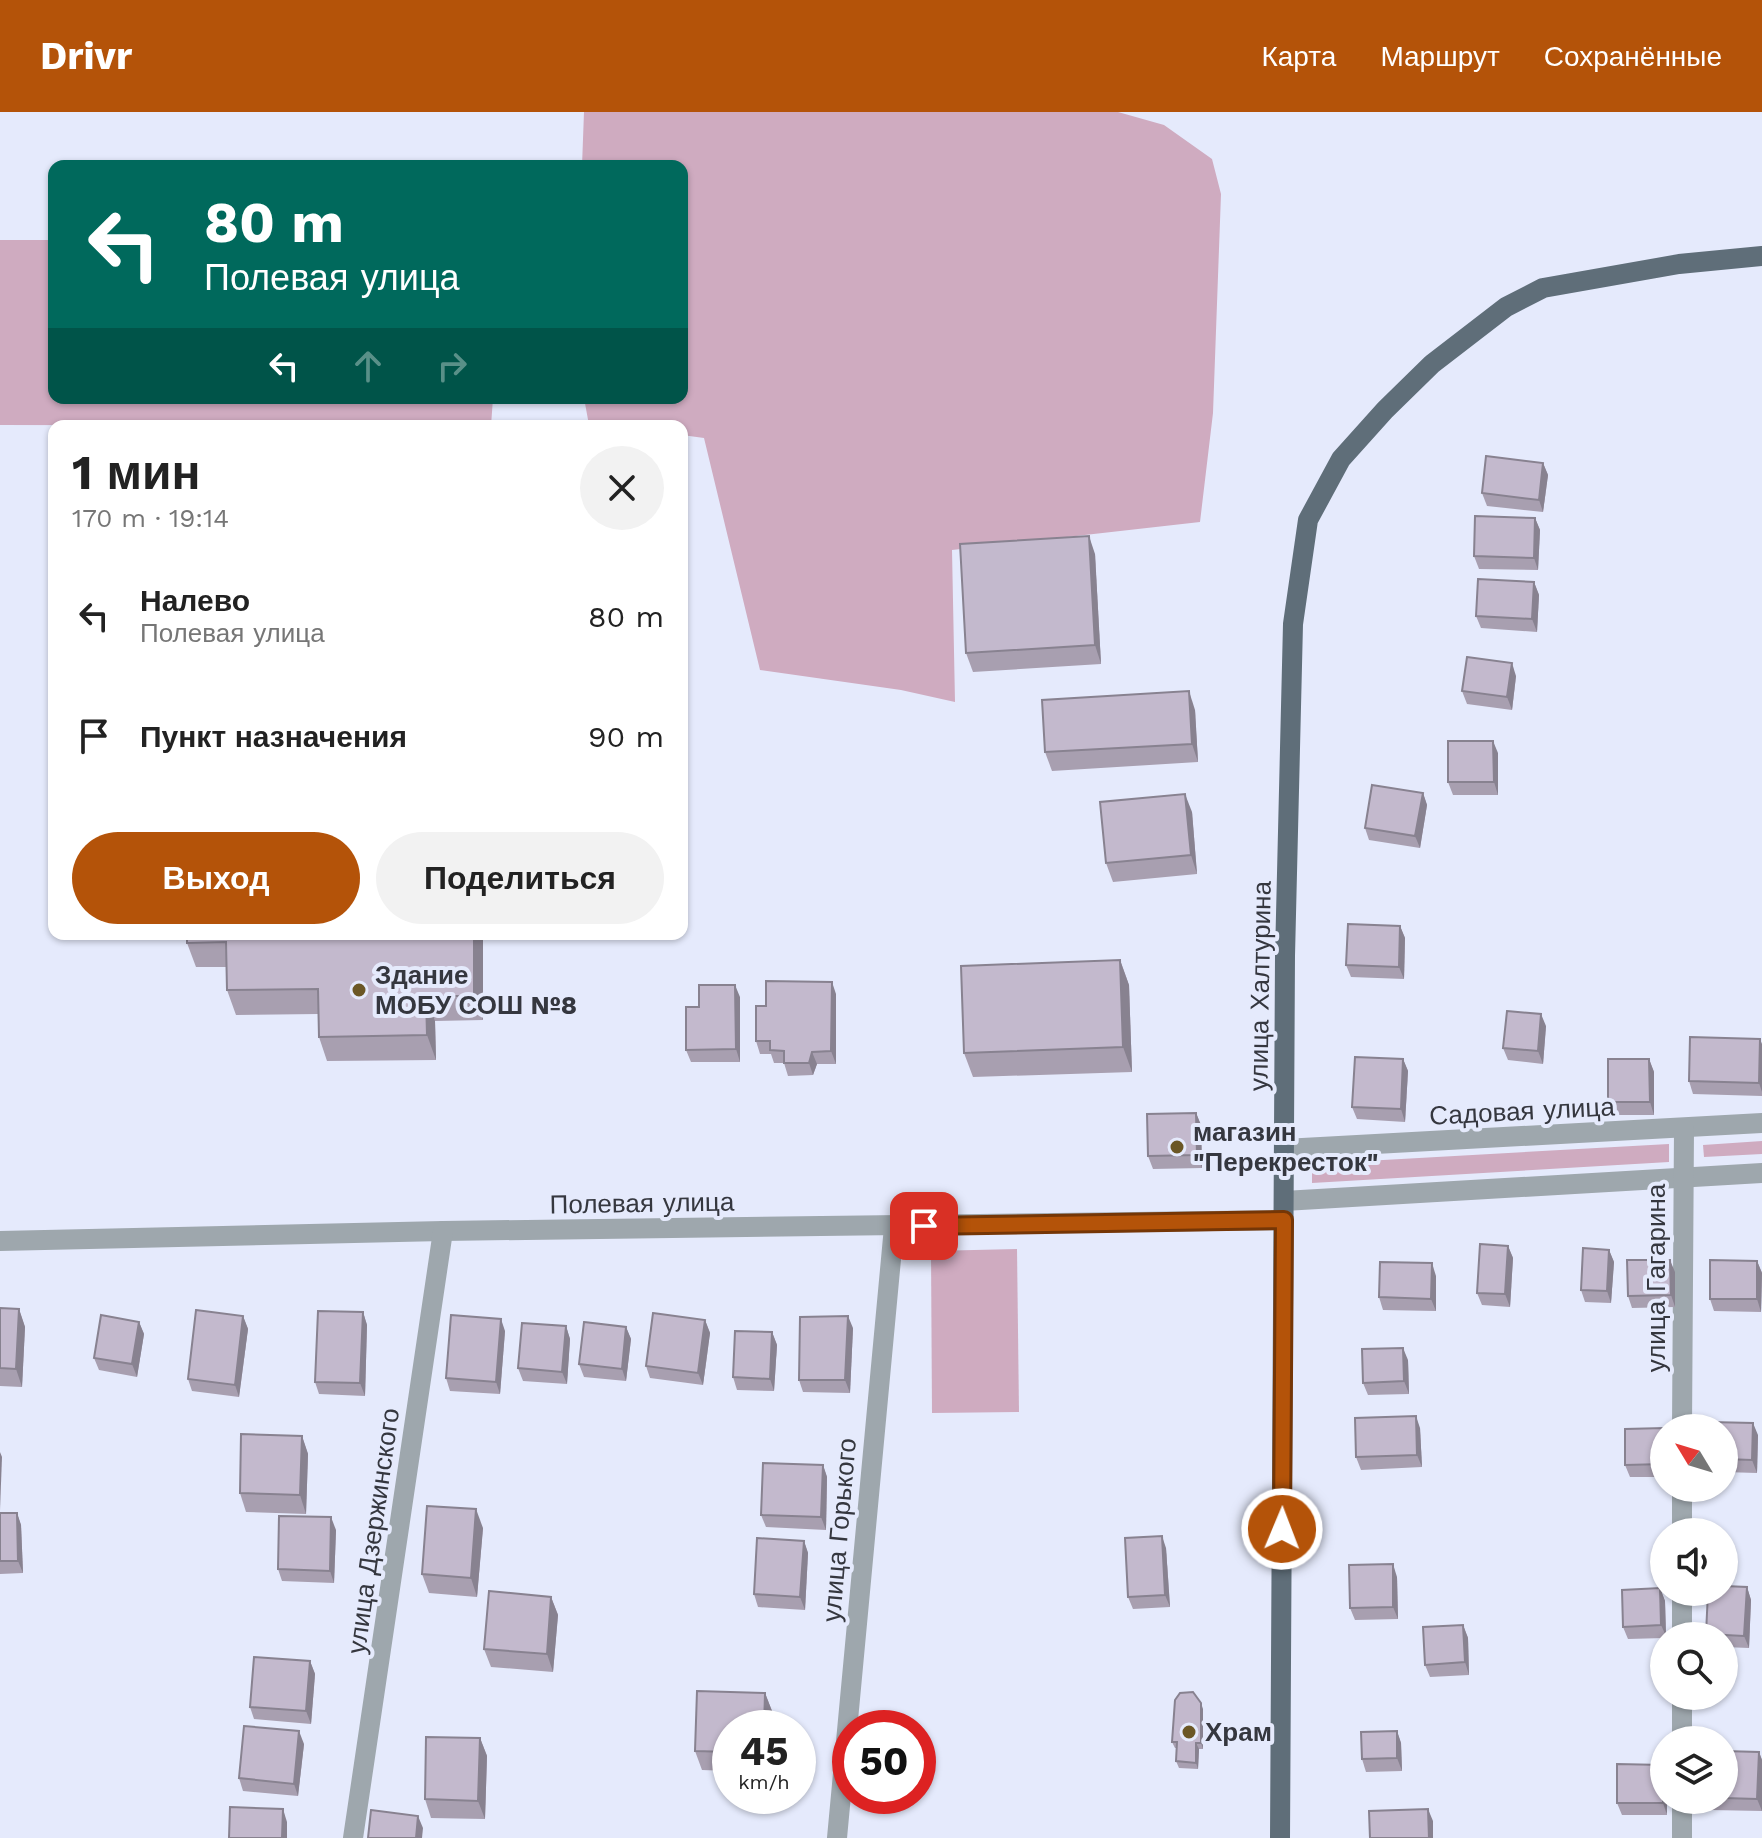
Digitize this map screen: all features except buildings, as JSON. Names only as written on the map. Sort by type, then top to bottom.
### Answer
[{"type":"main road","name":"улица Халтурина","points":[[1280,1838],[1285,956],[1293,624],[1308,520],[1341,459],[1385,410],[1432,364],[1506,307],[1543,288],[1679,264],[1762,256]]},
{"type":"street","name":"Садовая улица","points":[[1284,1149],[1762,1123]]},
{"type":"street","name":"улица Гагарина","points":[[1682,1414],[1684,1129]]},
{"type":"street","name":"Полевая улица","points":[[0,1241],[443,1231],[894,1227],[1284,1210],[1762,1173]]},
{"type":"street","name":"улица Горького","points":[[837,1838],[894,1227]]},
{"type":"street","name":"улица Дзержинского","points":[[353,1838],[443,1231]]},
{"type":"street","points":[[1682,1814],[1682,1838]]},
{"type":"shaded area","points":[[584,112],[1118,112],[1164,125],[1212,159],[1221,194],[1213,413],[1200,522],[952,550],[955,702],[901,690],[760,670],[704,438],[688,436],[688,420],[588,420],[585,404],[688,404],[688,160],[582,160]]},
{"type":"shaded area","points":[[0,240],[48,240],[48,404],[493,404],[491,420],[48,420],[48,425],[0,425]]},
{"type":"shaded area","points":[[1762,1141],[1762,1154],[1704,1157],[1703,1145]]},
{"type":"shaded area","points":[[1669,1144],[1669,1162],[1312,1183],[1312,1164]]},
{"type":"shaded area","points":[[1017,1249],[1019,1412],[932,1413],[931,1251]]},
{"type":"place","name":"Здание МОБУ СОШ №8","points":[[359,990]]},
{"type":"place","name":"магазин \"Перекресток\"","points":[[1177,1147]]},
{"type":"place","name":"Храм","points":[[1189,1732]]},
{"type":"route","points":[[924,1226],[1284,1220],[1282,1529]]}]
